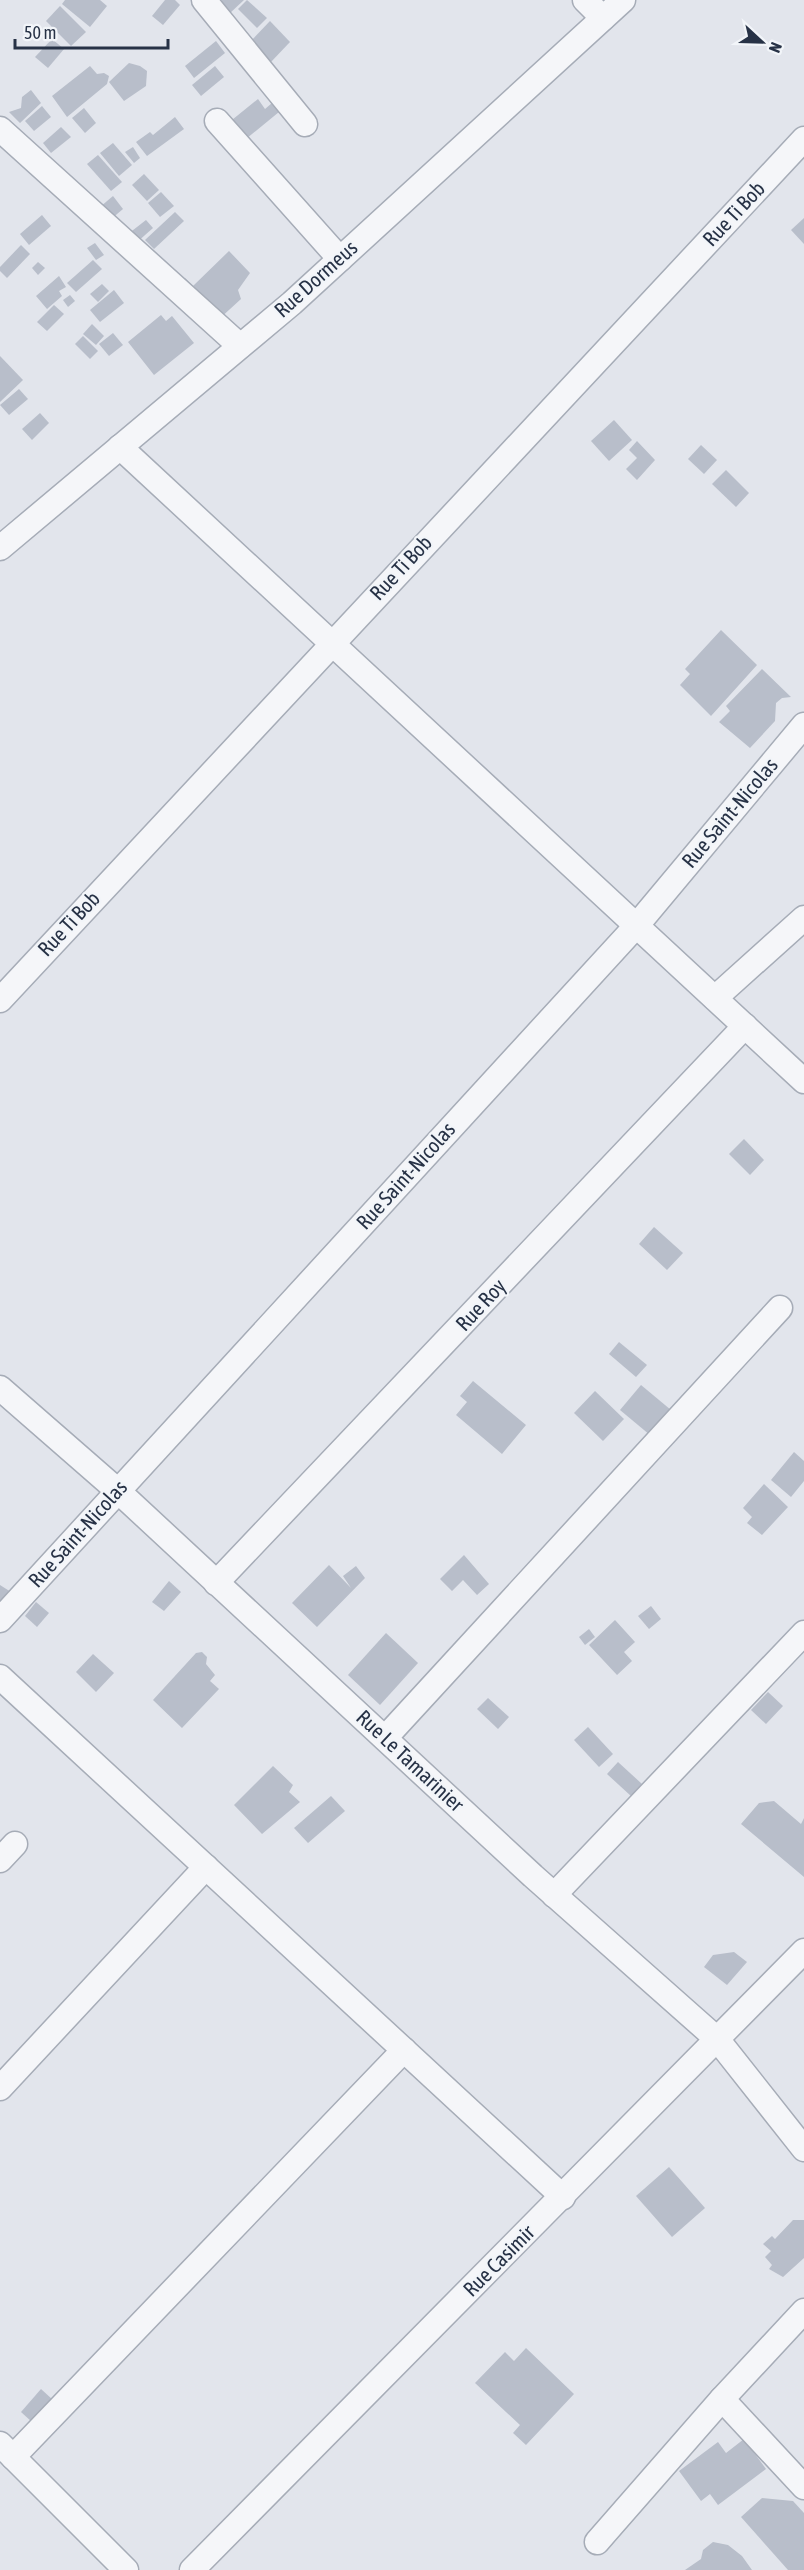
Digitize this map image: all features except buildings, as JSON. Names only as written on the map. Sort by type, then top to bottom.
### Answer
[{"type":"street","points":[[204,0],[305,124]]},
{"type":"street","points":[[585,0],[603,18]]},
{"type":"street","name":"Rue Dormeus","points":[[0,548],[340,259],[623,0]]},
{"type":"street","points":[[217,121],[340,259]]},
{"type":"street","points":[[0,129],[240,346]]},
{"type":"street","name":"Rue Ti Bob","points":[[0,1000],[331,642],[804,139]]},
{"type":"street","points":[[120,447],[804,1081]]},
{"type":"street","name":"Rue Saint-Nicolas","points":[[0,1620],[637,925],[804,724]]},
{"type":"street","points":[[715,998],[804,918]]},
{"type":"street","name":"Rue Roy","points":[[216,1583],[745,1026]]},
{"type":"street","points":[[385,1738],[780,1308]]},
{"type":"street","name":"Rue Le Tamarinier","points":[[0,1388],[51,1436],[117,1491],[555,1895],[717,2039],[804,2149]]},
{"type":"street","points":[[555,1895],[804,1633]]},
{"type":"street","points":[[0,1677],[563,2197]]},
{"type":"street","points":[[0,2088],[206,1867]]},
{"type":"street","name":"Rue Casimir","points":[[192,2570],[804,1951]]},
{"type":"street","points":[[126,2570],[7,2451],[404,2050]]},
{"type":"street","points":[[597,2542],[722,2399],[804,2312]]},
{"type":"street","points":[[722,2399],[804,2487]]}]
